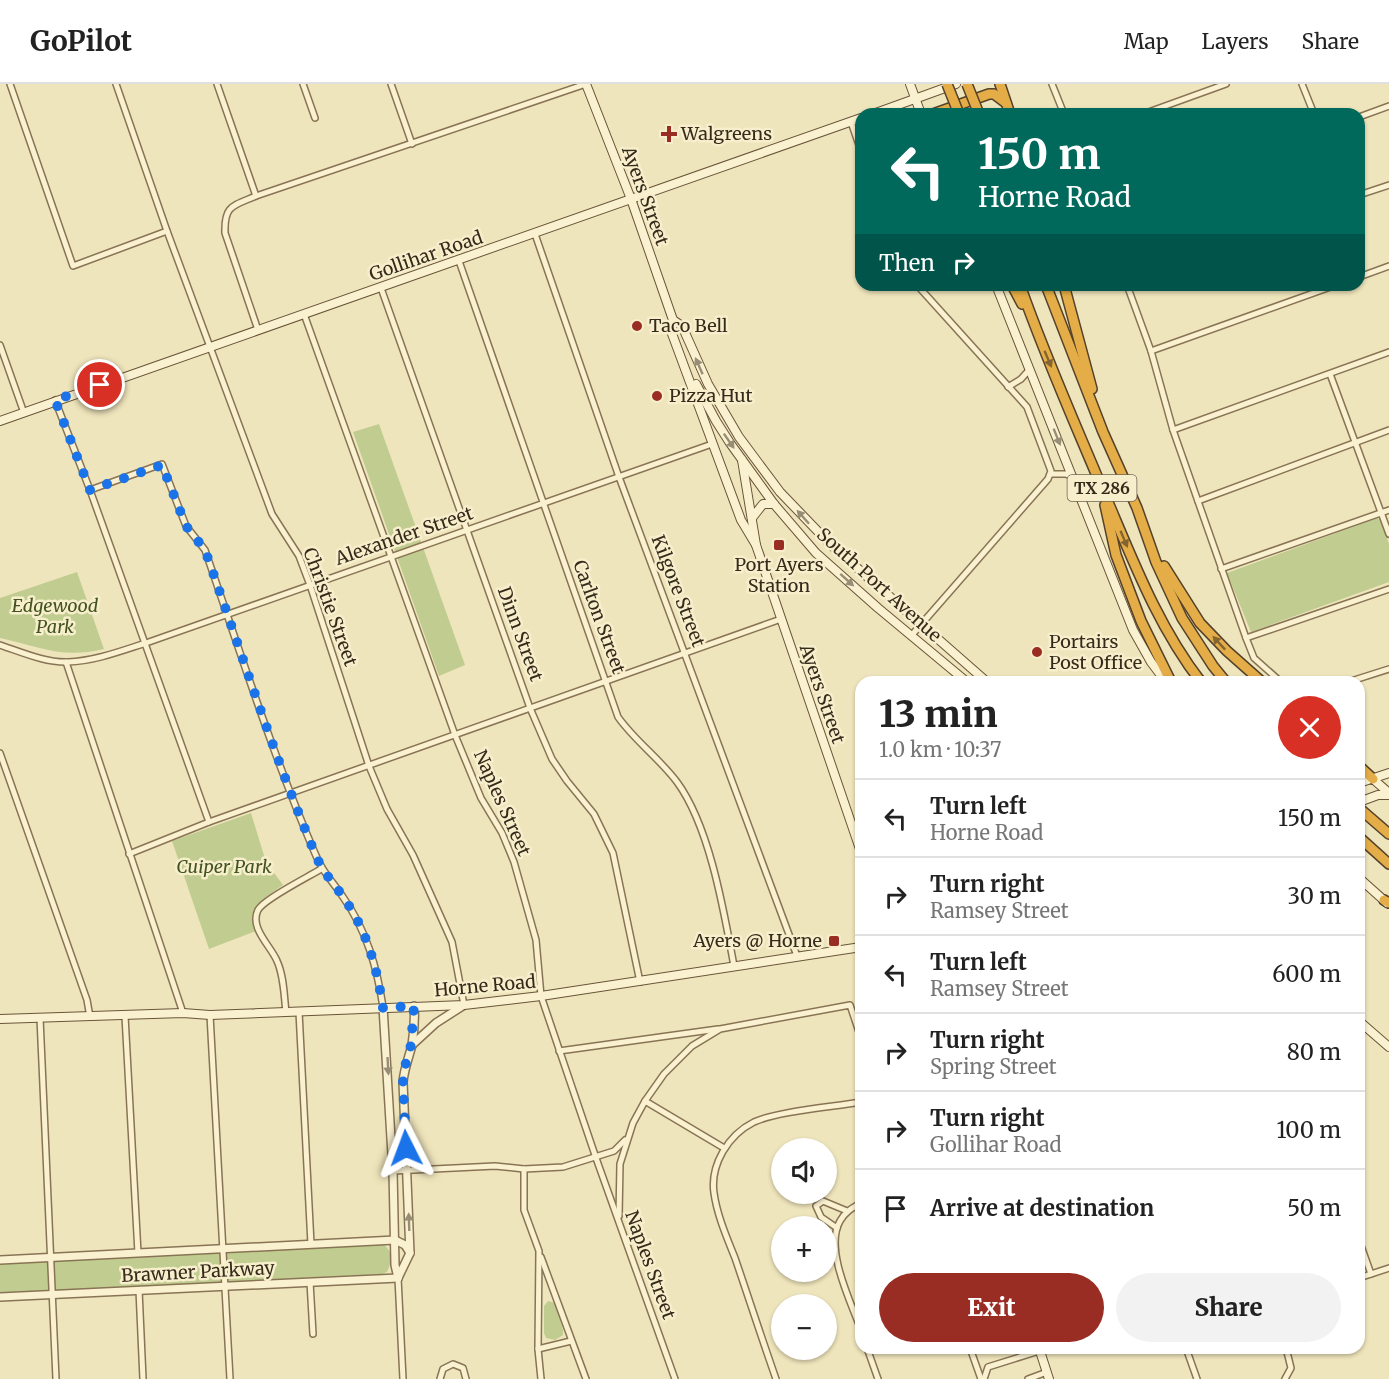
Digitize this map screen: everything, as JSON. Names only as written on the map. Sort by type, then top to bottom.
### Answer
[{"type":"highway","points":[[947,84],[957,108]]},
{"type":"highway","points":[[968,84],[977,108]]},
{"type":"highway","points":[[1000,84],[1008,108]]},
{"type":"highway","points":[[950,108],[989,94],[994,94],[1006,103]]},
{"type":"highway","points":[[1015,291],[1037,334]]},
{"type":"highway","name":"TX 286","points":[[1022,291],[1037,334],[1149,598],[1180,655],[1197,676]]},
{"type":"highway","name":"TX 286","points":[[1048,291],[1103,432],[1182,618],[1221,676]]},
{"type":"highway","points":[[1066,291],[1103,432]]},
{"type":"highway","points":[[1101,484],[1116,555],[1141,621],[1168,676]]},
{"type":"highway","points":[[1150,544],[1200,622],[1227,651],[1255,676]]},
{"type":"highway","points":[[1365,772],[1373,779]]},
{"type":"highway","points":[[1365,813],[1388,834]]},
{"type":"highway","points":[[1365,843],[1389,864]]},
{"type":"main road","name":"Ayers Street","points":[[586,84],[631,199],[673,320],[671,331],[712,444],[741,520],[756,545]]},
{"type":"main road","points":[[910,84],[919,108]]},
{"type":"main road","points":[[890,108],[956,84]]},
{"type":"main road","name":"Gollihar Road","points":[[0,421],[855,120]]},
{"type":"main road","points":[[998,291],[1133,630],[1162,676]]},
{"type":"main road","name":"Ayers Street","points":[[673,320],[682,326],[712,393],[750,452]]},
{"type":"main road","name":"South Port Avenue","points":[[680,353],[716,421],[774,504],[816,553],[960,676]]},
{"type":"main road","name":"South Port Avenue","points":[[750,452],[780,492],[813,529],[980,676]]},
{"type":"main road","name":"Ayers Street","points":[[742,459],[756,545],[855,835]]},
{"type":"main road","points":[[752,518],[763,504],[774,504]]},
{"type":"main road","points":[[1365,781],[1389,773]]},
{"type":"main road","points":[[1373,779],[1389,794]]},
{"type":"main road","points":[[1365,800],[1389,794]]},
{"type":"main road","points":[[1365,883],[1387,903]]},
{"type":"main road","name":"Horne Road","points":[[0,1019],[183,1013],[210,1015],[464,1005],[640,982],[855,948]]},
{"type":"main road","points":[[1365,1026],[1389,1047]]},
{"type":"main road","points":[[1040,1354],[1048,1376]]},
{"type":"street","points":[[10,84],[73,266],[167,231]]},
{"type":"street","name":"Christie Street","points":[[116,84],[167,231],[272,514],[299,555],[369,766],[387,808],[413,855],[452,942],[464,1005]]},
{"type":"street","points":[[217,84],[256,196]]},
{"type":"street","points":[[303,84],[315,118]]},
{"type":"street","points":[[391,84],[412,144]]},
{"type":"street","points":[[258,330],[225,233],[224,217],[232,206],[586,84]]},
{"type":"street","points":[[1052,84],[1062,108]]},
{"type":"street","points":[[1160,108],[1226,84]]},
{"type":"street","points":[[1302,84],[1312,108]]},
{"type":"street","points":[[1365,115],[1389,106]]},
{"type":"street","points":[[851,122],[855,134]]},
{"type":"street","points":[[1365,193],[1389,184]]},
{"type":"street","name":"Kilgore Street","points":[[535,234],[619,477],[797,957]]},
{"type":"street","name":"Carlton Street","points":[[459,261],[618,717],[630,734],[658,758],[678,783],[694,811],[723,903],[734,966]]},
{"type":"street","points":[[1365,275],[1389,266]]},
{"type":"street","name":"Dinn Street","points":[[381,288],[530,708],[552,759],[567,782],[594,814],[613,853],[640,982]]},
{"type":"street","points":[[911,636],[1051,474],[1030,414],[922,291]]},
{"type":"street","points":[[1128,291],[1151,351],[1173,430],[1246,638],[1254,658],[1274,676]]},
{"type":"street","points":[[1151,351],[1319,291]]},
{"type":"street","name":"Naples Street","points":[[304,314],[455,735],[481,798],[502,833],[514,862],[536,940],[541,996],[675,1379]]},
{"type":"street","points":[[0,345],[24,413]]},
{"type":"street","points":[[1173,430],[1389,352]]},
{"type":"street","points":[[1008,387],[1021,379],[1029,369]]},
{"type":"street","points":[[1330,374],[1389,534]]},
{"type":"street","points":[[55,400],[146,643],[209,822]]},
{"type":"street","points":[[1198,501],[1389,430]]},
{"type":"street","name":"Alexander Street","points":[[0,645],[66,662],[98,658],[712,444]]},
{"type":"street","points":[[90,490],[162,465],[186,526],[205,550],[290,794],[321,869],[344,897],[367,940],[377,970],[383,1008],[403,1379]]},
{"type":"street","points":[[1051,474],[1066,474],[1073,478]]},
{"type":"street","points":[[1221,569],[1389,510]]},
{"type":"street","points":[[1246,638],[1389,589]]},
{"type":"street","points":[[129,854],[209,822],[781,619]]},
{"type":"street","points":[[66,662],[183,1013]]},
{"type":"street","points":[[1365,677],[1389,669]]},
{"type":"street","points":[[0,753],[87,1000],[90,1017]]},
{"type":"street","points":[[286,1012],[278,963],[260,934],[256,923],[258,911],[267,902],[321,869]]},
{"type":"street","points":[[411,1045],[436,1023],[464,1005]]},
{"type":"street","points":[[560,1052],[720,1029],[850,1005],[855,1020]]},
{"type":"street","points":[[398,1278],[410,1253],[403,1082],[411,1045],[414,1006]]},
{"type":"street","points":[[299,1012],[311,1244]]},
{"type":"street","points":[[210,1015],[230,1379]]},
{"type":"street","points":[[125,1016],[138,1253]]},
{"type":"street","points":[[40,1018],[56,1379]]},
{"type":"street","points":[[619,1221],[620,1164],[627,1139],[645,1101],[664,1074],[692,1046],[720,1029]]},
{"type":"street","points":[[645,1101],[724,1148]]},
{"type":"street","points":[[776,1379],[714,1192],[717,1166],[724,1148],[739,1132],[754,1122],[769,1117],[855,1103]]},
{"type":"street","points":[[393,1171],[495,1166],[524,1169],[563,1167],[615,1150],[627,1139]]},
{"type":"street","points":[[524,1169],[524,1210],[586,1379]]},
{"type":"street","points":[[821,1216],[816,1206],[823,1201],[847,1211]]},
{"type":"street","points":[[837,1228],[847,1211],[855,1206]]},
{"type":"street","points":[[395,1240],[405,1245],[410,1253]]},
{"type":"street","name":"Brawner Parkway","points":[[0,1260],[395,1240]]},
{"type":"street","points":[[539,1251],[538,1349],[541,1379]]},
{"type":"street","points":[[1365,1257],[1371,1274]]},
{"type":"street","points":[[837,1261],[855,1313]]},
{"type":"street","points":[[1365,1276],[1389,1268]]},
{"type":"street","name":"Brawner Parkway","points":[[0,1297],[398,1278]]},
{"type":"street","points":[[310,1282],[314,1334]]},
{"type":"street","points":[[139,1290],[143,1379]]},
{"type":"street","points":[[538,1349],[571,1341]]},
{"type":"street","points":[[869,1354],[878,1379]]},
{"type":"street","points":[[972,1354],[982,1379]]},
{"type":"street","points":[[982,1379],[988,1367],[1027,1354]]},
{"type":"street","points":[[1188,1354],[1197,1379]]},
{"type":"street","points":[[1285,1379],[1291,1368],[1288,1354]]},
{"type":"street","points":[[440,1379],[443,1369],[453,1364],[463,1368],[466,1379]]},
{"type":"street","points":[[1028,1379],[1048,1376]]},
{"type":"green space","points":[[379,424],[465,665],[439,676],[353,432]]},
{"type":"green space","points":[[1377,518],[1381,520],[1389,544],[1389,582],[1251,632],[1227,573]]},
{"type":"green space","name":"Edgewood Park","points":[[77,572],[104,649],[76,653],[63,652],[0,638],[0,598]]},
{"type":"green space","name":"Cuiper Park","points":[[251,813],[266,862],[283,885],[265,898],[257,908],[256,931],[209,949],[172,841]]},
{"type":"green space","points":[[383,1244],[391,1254],[391,1258],[387,1272],[382,1274],[0,1293],[0,1263]]},
{"type":"green space","points":[[548,1301],[555,1303],[563,1330],[563,1335],[555,1340],[546,1338],[544,1333],[544,1306]]},
{"type":"place","name":"Walgreens","points":[[669,134]]},
{"type":"place","name":"Taco Bell","points":[[637,326]]},
{"type":"place","name":"Pizza Hut","points":[[657,396]]},
{"type":"place","name":"Port Ayers Station","points":[[779,545]]},
{"type":"place","name":"Portairs Post Office","points":[[1037,652]]},
{"type":"place","name":"Ayers @ Horne","points":[[834,941]]},
{"type":"route","points":[[100,385],[55,400],[90,490],[162,465],[186,526],[205,550],[290,794],[321,869],[344,897],[367,940],[377,970],[383,1008],[414,1006],[411,1045],[403,1072],[406,1148]]}]
